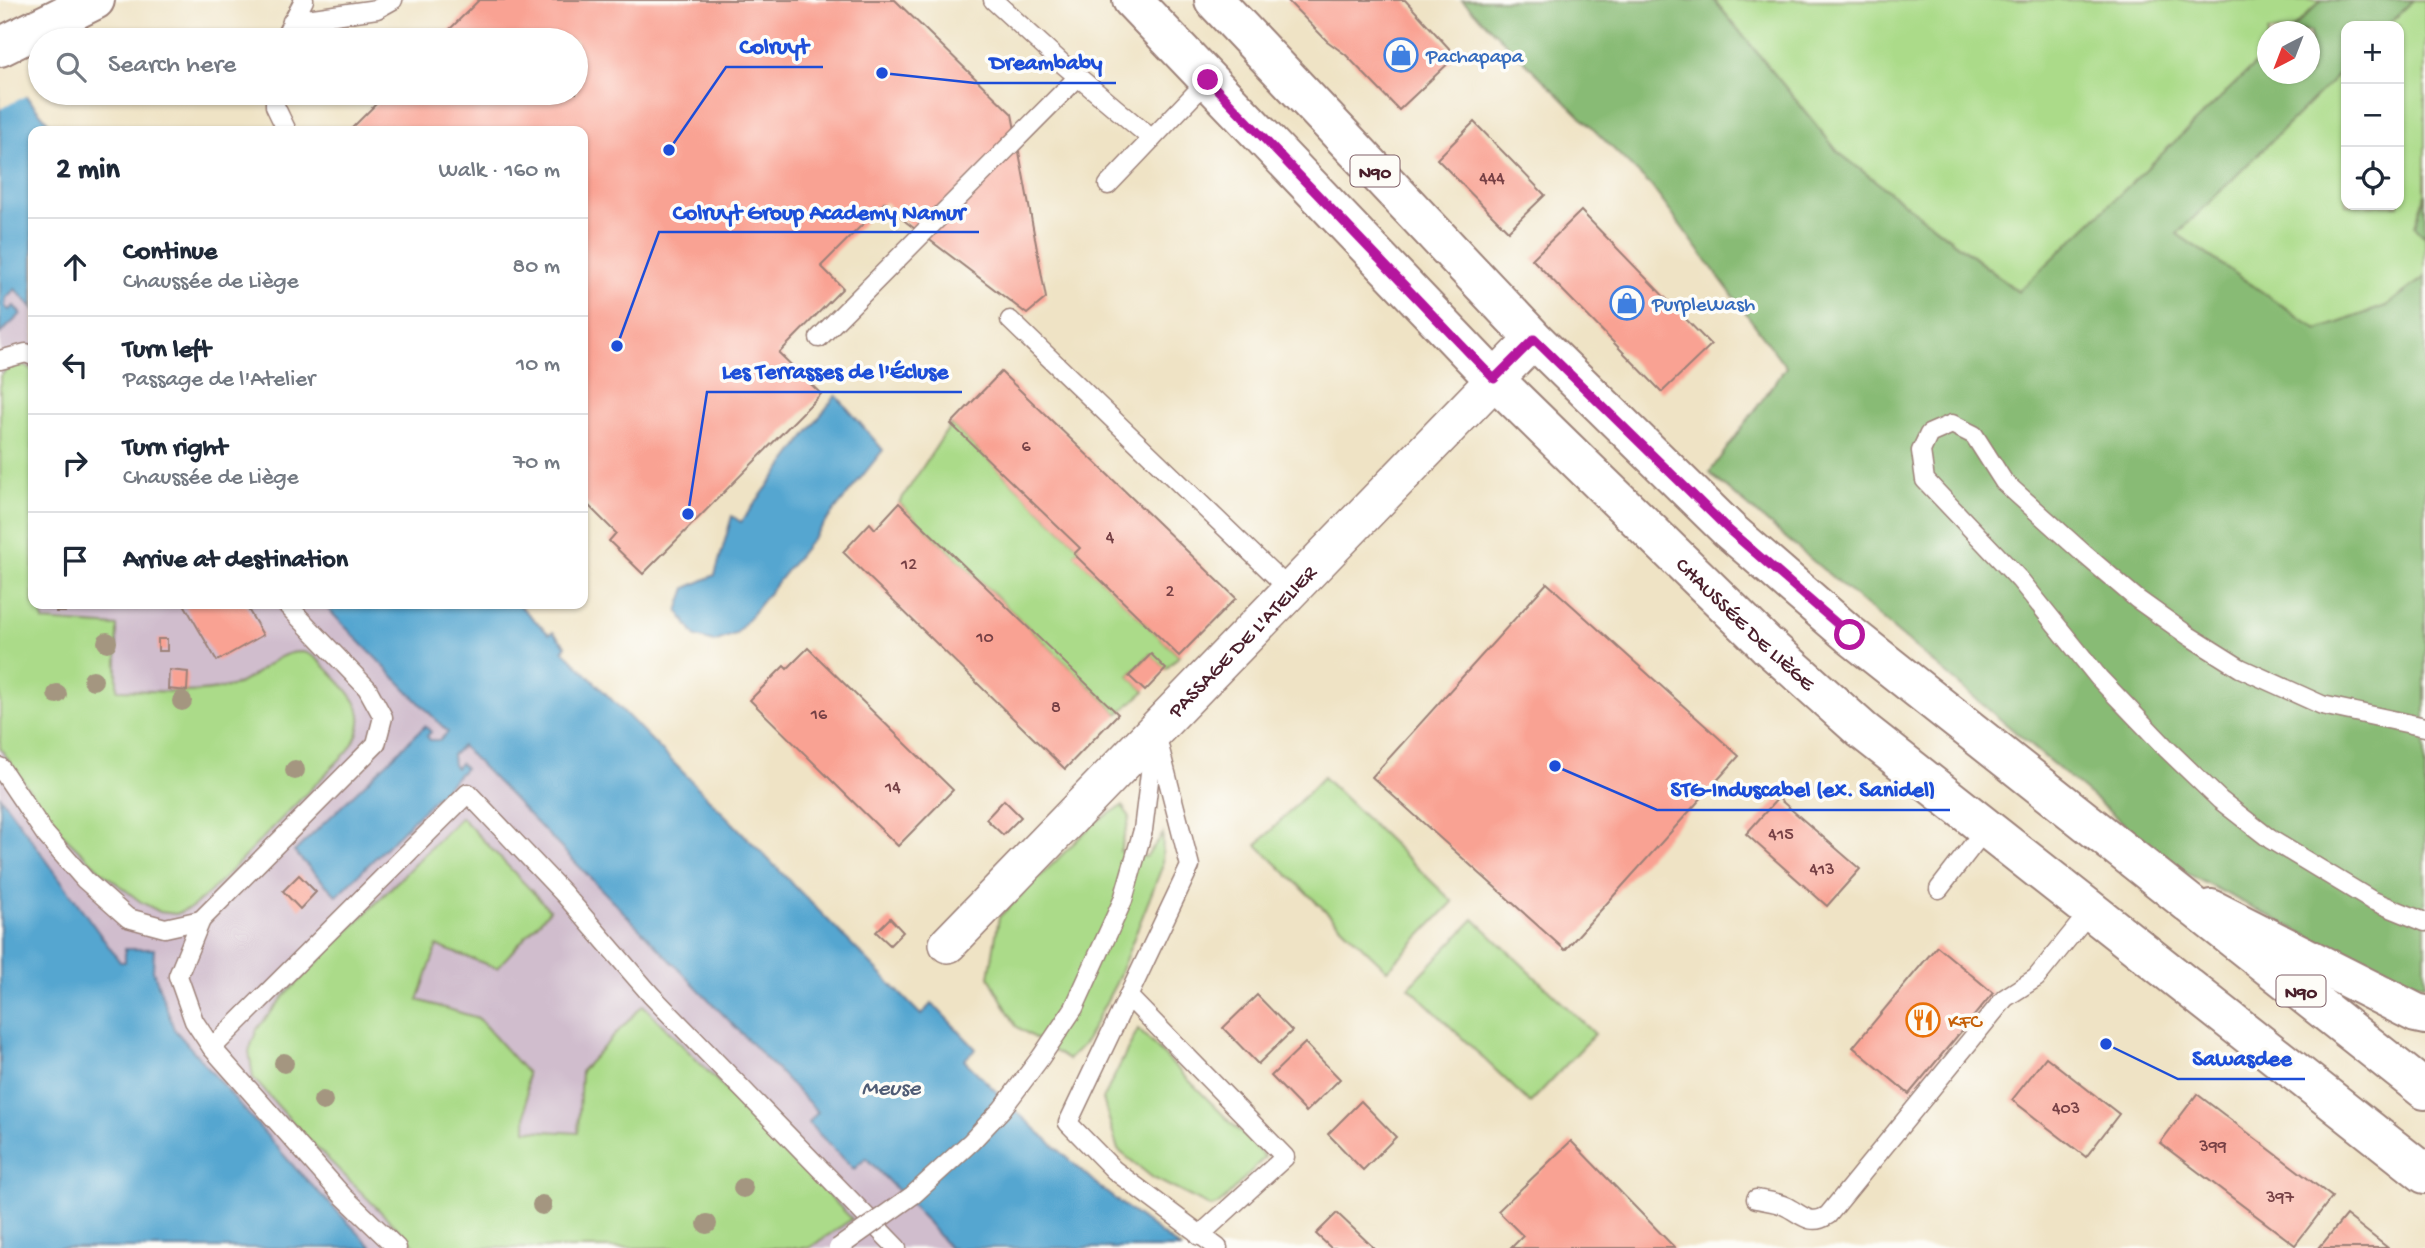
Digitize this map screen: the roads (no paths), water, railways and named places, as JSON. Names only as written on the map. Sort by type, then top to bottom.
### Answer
[{"type":"main road","points":[[38,28],[95,0]]},
{"type":"main road","name":"CHAUSSÉE DE LIÈGE","points":[[1132,0],[1494,379],[1767,645],[1862,730],[2425,1174]]},
{"type":"main road","name":"N90","points":[[1214,1],[1534,339],[1729,530],[1850,635],[2425,1090]]},
{"type":"main road","points":[[0,47],[28,33]]},
{"type":"main road","points":[[2176,891],[2416,1013],[2425,1015]]},
{"type":"street","name":"PASSAGE DE L'ATELIER","points":[[948,944],[1534,339]]},
{"type":"lane","points":[[289,28],[304,0]]},
{"type":"lane","points":[[292,21],[377,9],[393,0]]},
{"type":"lane","points":[[993,0],[1079,78],[1152,139]]},
{"type":"lane","points":[[819,338],[1079,78]]},
{"type":"lane","points":[[1108,185],[1208,80]]},
{"type":"lane","points":[[275,105],[285,126]]},
{"type":"lane","points":[[1010,320],[1290,590]]},
{"type":"lane","points":[[0,360],[28,355]]},
{"type":"lane","points":[[2425,727],[2322,705],[2240,668],[2137,599],[2083,553],[2004,482],[1974,435],[1952,424],[1929,434],[1921,451],[1925,480],[2020,580],[2099,678],[2167,749],[2220,800],[2270,839],[2371,900],[2425,922]]},
{"type":"lane","points":[[291,609],[367,688],[383,717],[376,744],[201,920],[178,976],[194,1021],[212,1048],[343,1196],[397,1248]]},
{"type":"lane","points":[[838,1248],[913,1195],[971,1142],[1002,1109],[1074,1007],[1123,900],[1143,830],[1155,730]]},
{"type":"lane","points":[[1155,730],[1190,866],[1068,1123],[1114,1170],[1218,1248]]},
{"type":"lane","points":[[0,767],[46,834],[85,880],[128,918],[165,928],[201,920]]},
{"type":"lane","points":[[212,1048],[468,793],[564,894],[651,995],[897,1248]]},
{"type":"lane","points":[[1939,889],[1986,828]]},
{"type":"lane","points":[[1756,1199],[1783,1205],[1808,1220],[1820,1221],[1828,1215],[2005,998],[2036,978],[2091,910]]},
{"type":"lane","points":[[1128,996],[1285,1157],[1199,1236]]},
{"type":"water","points":[[0,66],[28,98],[28,105],[34,105],[52,126],[28,126],[28,303],[15,289],[6,298],[5,307],[9,310],[14,306],[21,314],[0,334]]},
{"type":"water","points":[[836,395],[883,450],[736,634],[714,642],[696,637],[678,611],[686,588],[715,575],[732,516],[741,522]]},
{"type":"water","name":"Meuse","points":[[328,609],[523,609],[549,634],[553,632],[566,646],[563,650],[921,1015],[932,1003],[976,1049],[964,1060],[1018,1113],[1103,1190],[1180,1248],[949,1248],[866,1158],[854,1169],[808,1123],[818,1112],[462,746],[452,755],[453,765],[456,768],[460,763],[465,768],[337,896],[294,852],[425,726],[431,732],[427,736],[430,740],[440,740],[448,732]]},
{"type":"water","points":[[0,796],[120,962],[125,962],[125,949],[154,949],[153,970],[174,1029],[296,1169],[373,1248],[0,1248]]},
{"type":"place","name":"Pachapapa","points":[[1401,55]]},
{"type":"place","name":"Dreambaby","points":[[882,73]]},
{"type":"place","name":"Colruyt","points":[[669,150]]},
{"type":"place","name":"PurpleWash","points":[[1627,303]]},
{"type":"place","name":"Colruyt Group Academy Namur","points":[[617,346]]},
{"type":"place","name":"Les Terrasses de l'Écluse","points":[[688,514]]},
{"type":"place","name":"STG-Induscabel (ex. Sanidel)","points":[[1555,766]]},
{"type":"place","name":"KFC","points":[[1923,1020]]},
{"type":"place","name":"Sawasdee","points":[[2106,1044]]}]
